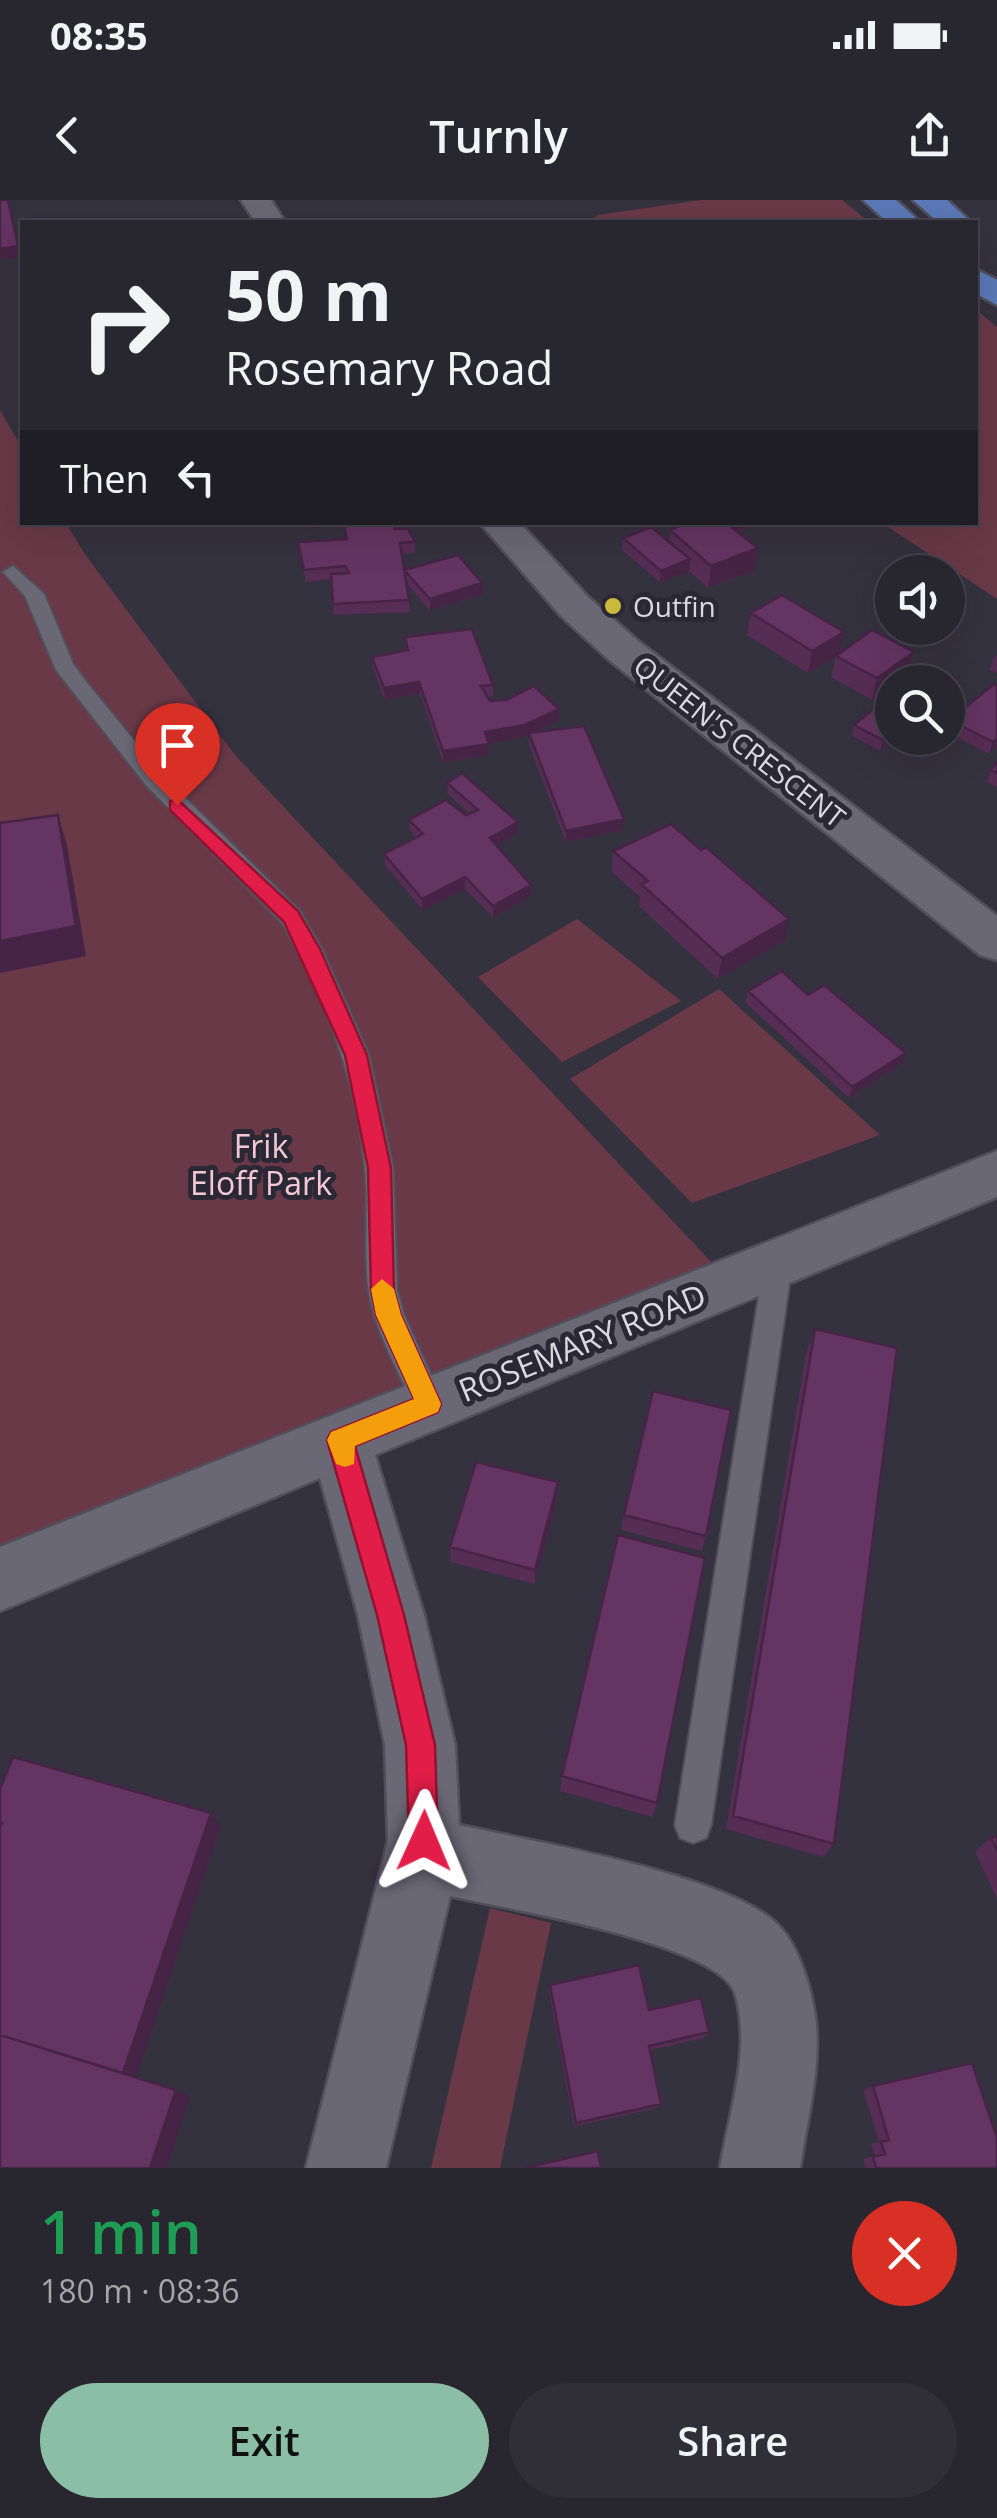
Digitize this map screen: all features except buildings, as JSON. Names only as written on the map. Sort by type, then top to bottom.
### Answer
[{"type":"main road","points":[[878,200],[903,220]]},
{"type":"main road","points":[[928,200],[953,220]]},
{"type":"street","name":"QUEEN'S CRESCENT","points":[[501,525],[604,634],[997,942]]},
{"type":"street","name":"ROSEMARY ROAD","points":[[0,1579],[997,1173]]},
{"type":"street","points":[[340,1440],[391,1615],[420,1745],[424,1782],[421,1853],[400,1958],[346,2168]]},
{"type":"street","points":[[421,1853],[674,1915],[717,1928],[748,1948],[765,1974],[778,2022],[777,2057],[760,2168]]},
{"type":"lane","points":[[6,574],[46,567]]},
{"type":"lane","points":[[6,574],[34,594],[62,665],[105,719],[177,805],[291,916],[310,949],[360,1070],[380,1168],[382,1290],[388,1315],[429,1404]]},
{"type":"lane","points":[[693,1825],[778,1264]]},
{"type":"green space","points":[[701,200],[842,200],[867,220],[592,220],[598,215]]},
{"type":"green space","points":[[978,311],[997,327],[997,599],[965,578],[965,555],[930,555],[885,525],[978,525]]},
{"type":"green space","name":"Frik Eloff Park","points":[[0,410],[20,445],[20,525],[67,525],[235,755],[713,1264],[0,1547]]},
{"type":"green space","points":[[577,919],[681,1001],[562,1062],[478,977]]},
{"type":"green space","points":[[719,989],[880,1135],[692,1203],[570,1079]]},
{"type":"green space","points":[[490,1908],[551,1923],[500,2168],[431,2168]]},
{"type":"slow traffic","points":[[345,1455],[340,1440],[429,1404],[388,1315],[382,1289]]},
{"type":"place","name":"Outfin","points":[[613,606]]},
{"type":"route","points":[[177,805],[291,916],[310,949],[356,1055],[368,1100],[380,1168],[382,1290],[388,1315],[429,1404],[340,1440],[391,1615],[420,1745],[424,1841]]}]
